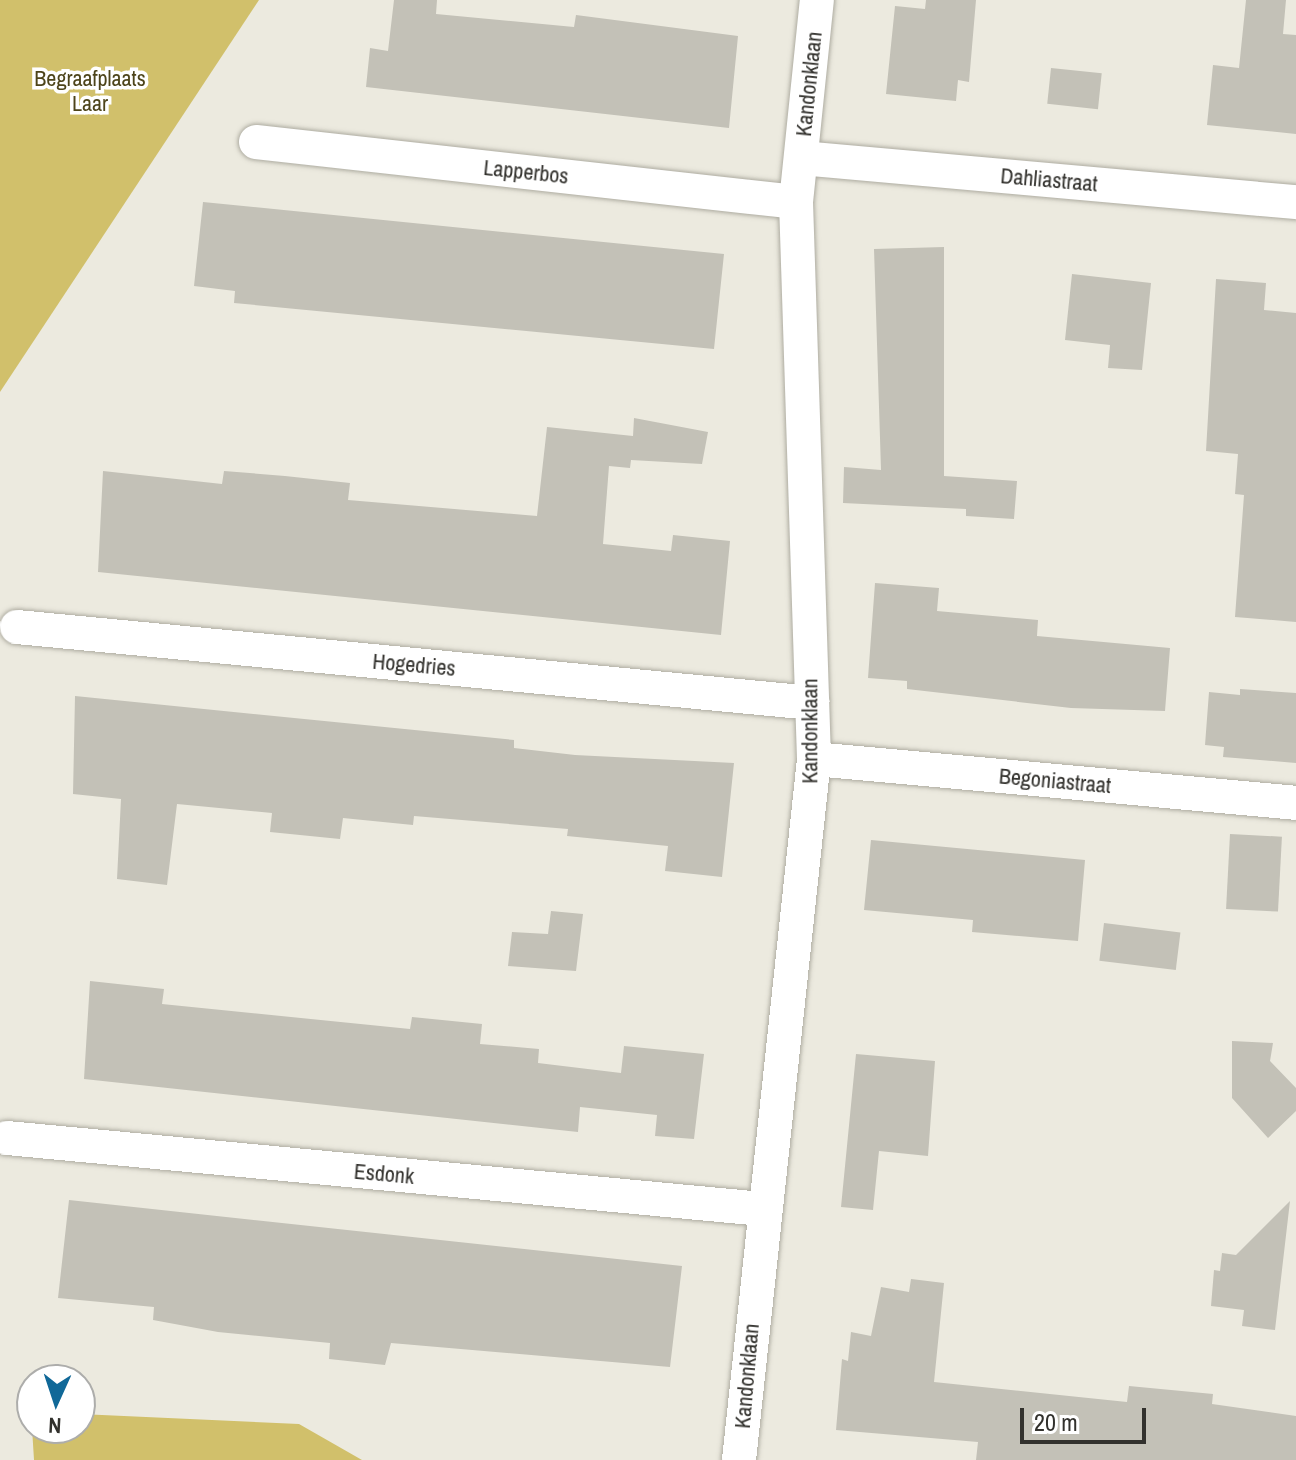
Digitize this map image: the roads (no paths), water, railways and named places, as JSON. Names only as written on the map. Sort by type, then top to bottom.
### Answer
[{"type":"street","name":"Kandonklaan","points":[[739,1460],[762,1209],[814,759],[796,202],[817,0]]},
{"type":"street","name":"Lapperbos","points":[[256,142],[796,202]]},
{"type":"street","name":"Dahliastraat","points":[[801,158],[1296,202]]},
{"type":"street","name":"Hogedries","points":[[17,627],[812,703]]},
{"type":"street","name":"Begoniastraat","points":[[814,759],[1296,803]]},
{"type":"street","name":"Esdonk","points":[[7,1138],[762,1209]]},
{"type":"park label","name":"Begraafplaats Laar","points":[[90,90]]}]
